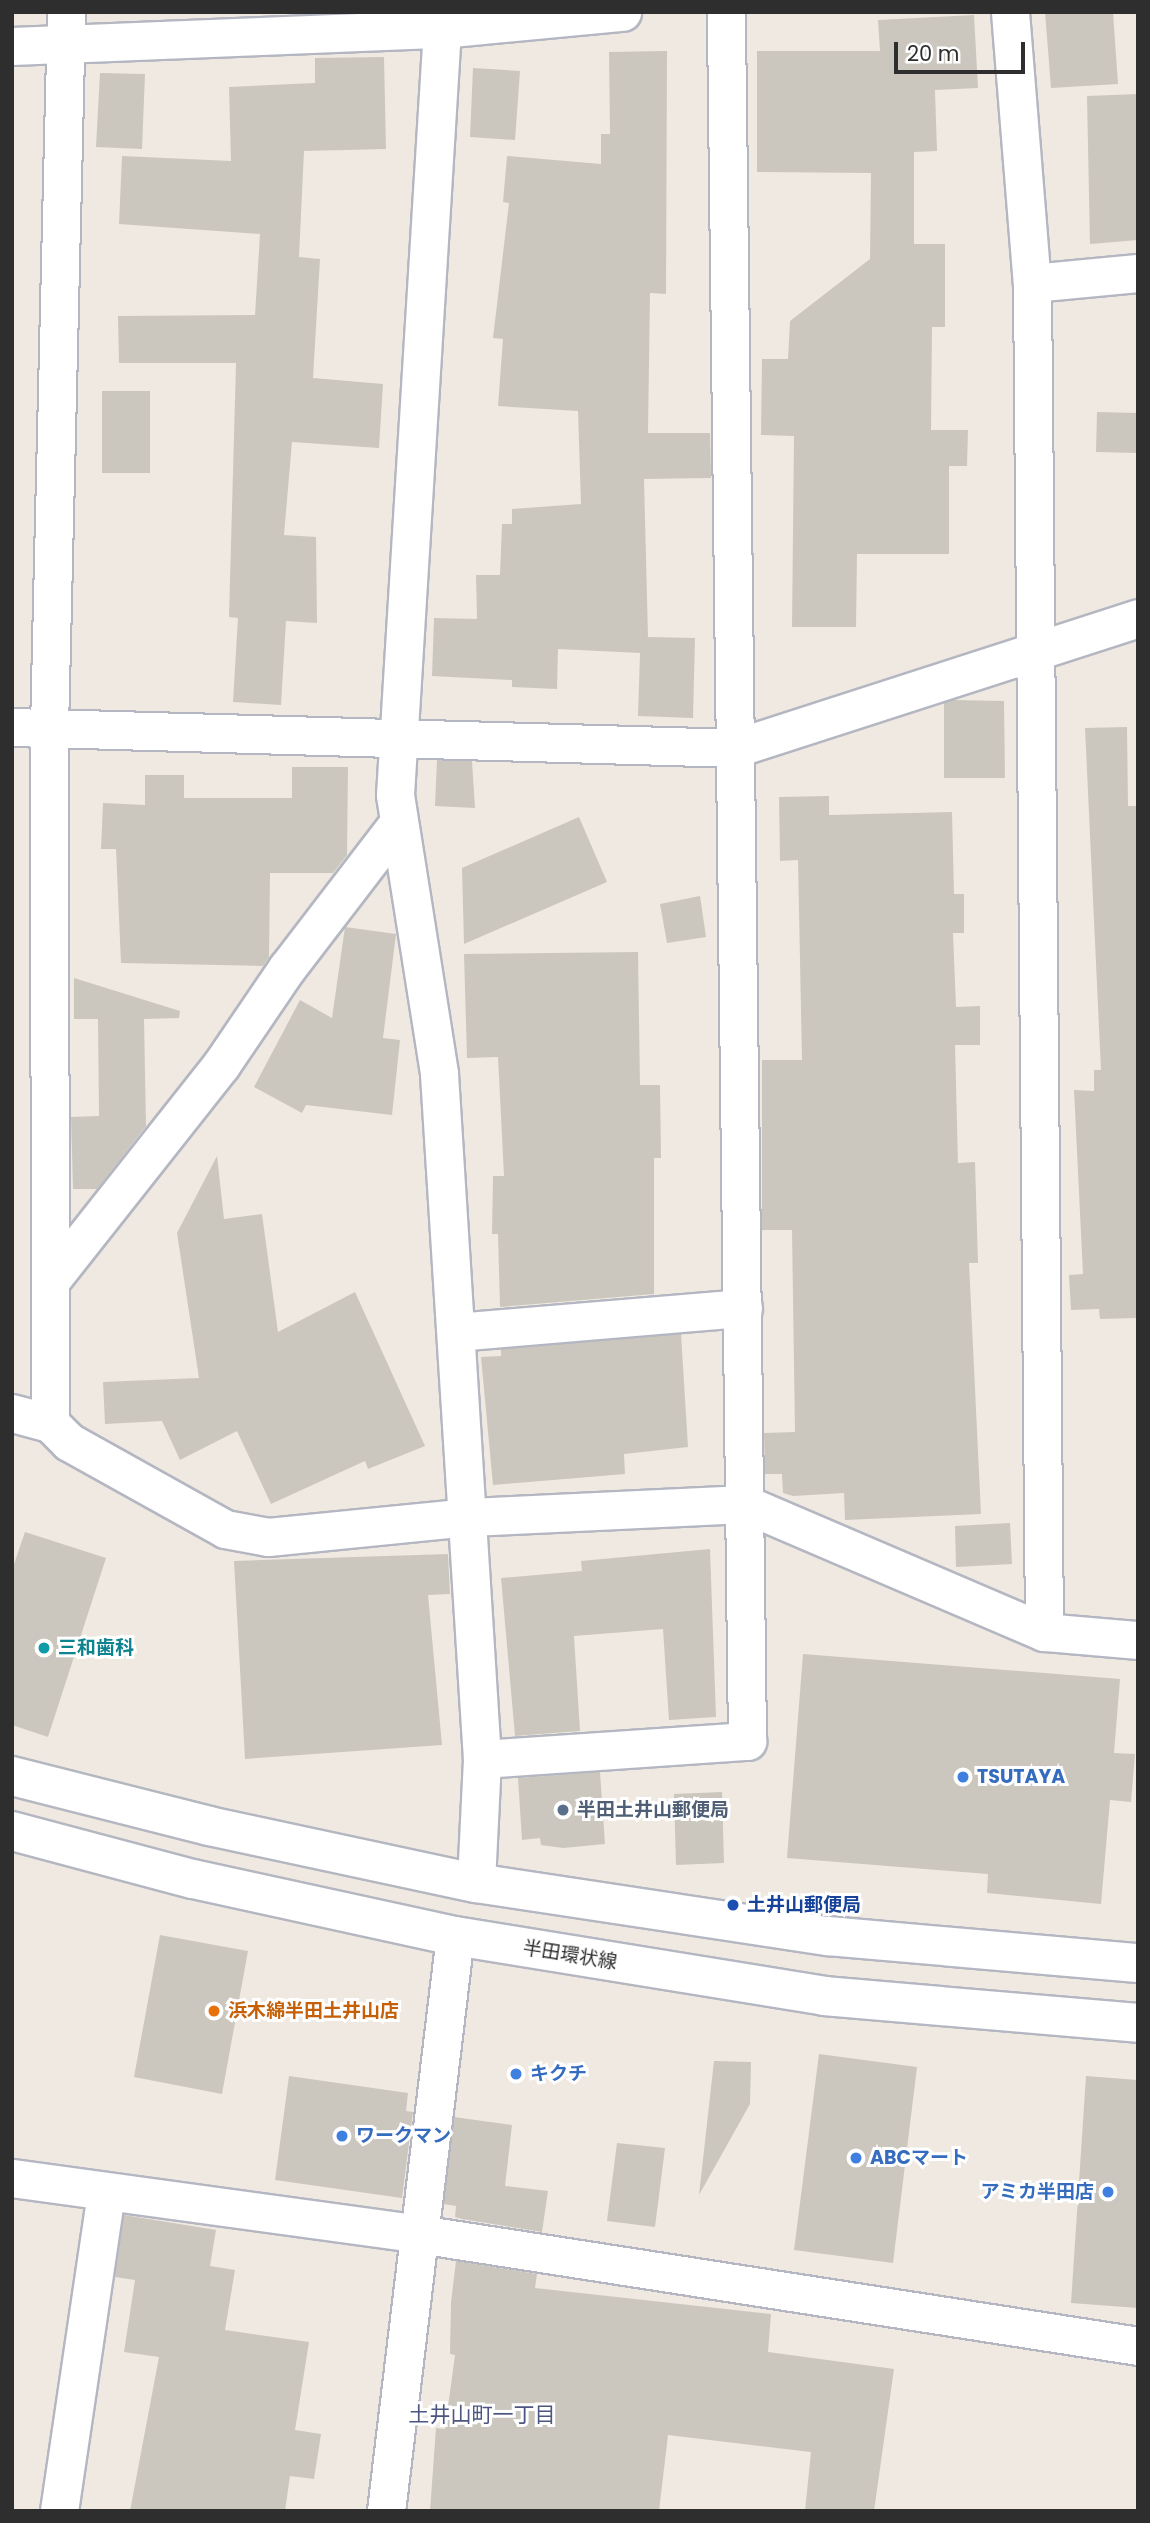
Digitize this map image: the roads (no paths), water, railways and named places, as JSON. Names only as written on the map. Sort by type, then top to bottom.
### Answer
[{"type":"main road","points":[[12,1776],[209,1826],[476,1883],[828,1936],[1138,1963]]},
{"type":"main road","name":"半田環状線","points":[[12,1831],[193,1879],[455,1936],[824,1996],[1138,2023]]},
{"type":"street","points":[[12,46],[65,28],[442,21],[622,12]]},
{"type":"street","points":[[482,1759],[747,1741],[726,12]]},
{"type":"street","points":[[1010,12],[1032,283],[1033,651],[1044,1632]]},
{"type":"street","points":[[442,21],[396,826],[423,949],[439,1074],[470,1517],[482,1759],[476,1883]]},
{"type":"street","points":[[50,1423],[52,1279],[49,727],[65,28]]},
{"type":"street","points":[[1032,283],[1138,273]]},
{"type":"street","points":[[12,727],[736,748],[1138,618]]},
{"type":"street","points":[[52,1279],[221,1065],[287,968],[396,826]]},
{"type":"street","points":[[456,1332],[743,1308]]},
{"type":"street","points":[[12,1413],[50,1423],[69,1441],[225,1529],[268,1537],[470,1517],[745,1504],[1044,1632],[1138,1640]]},
{"type":"street","points":[[386,2511],[455,1936]]},
{"type":"street","points":[[12,2178],[419,2234],[1138,2346]]},
{"type":"street","points":[[59,2511],[106,2192]]},
{"type":"place","name":"三和歯科","points":[[44,1648]]},
{"type":"place","name":"TSUTAYA","points":[[963,1777]]},
{"type":"place","name":"半田土井山郵便局","points":[[563,1810]]},
{"type":"place","name":"土井山郵便局","points":[[733,1905]]},
{"type":"place","name":"浜木綿半田土井山店","points":[[214,2011]]},
{"type":"place","name":"キクチ","points":[[516,2074]]},
{"type":"place","name":"ワークマン","points":[[342,2136]]},
{"type":"place","name":"ABCマート","points":[[856,2158]]},
{"type":"place","name":"アミカ半田店","points":[[1108,2192]]},
{"type":"district","name":"土井山町一丁目","points":[[482,2415]]}]
